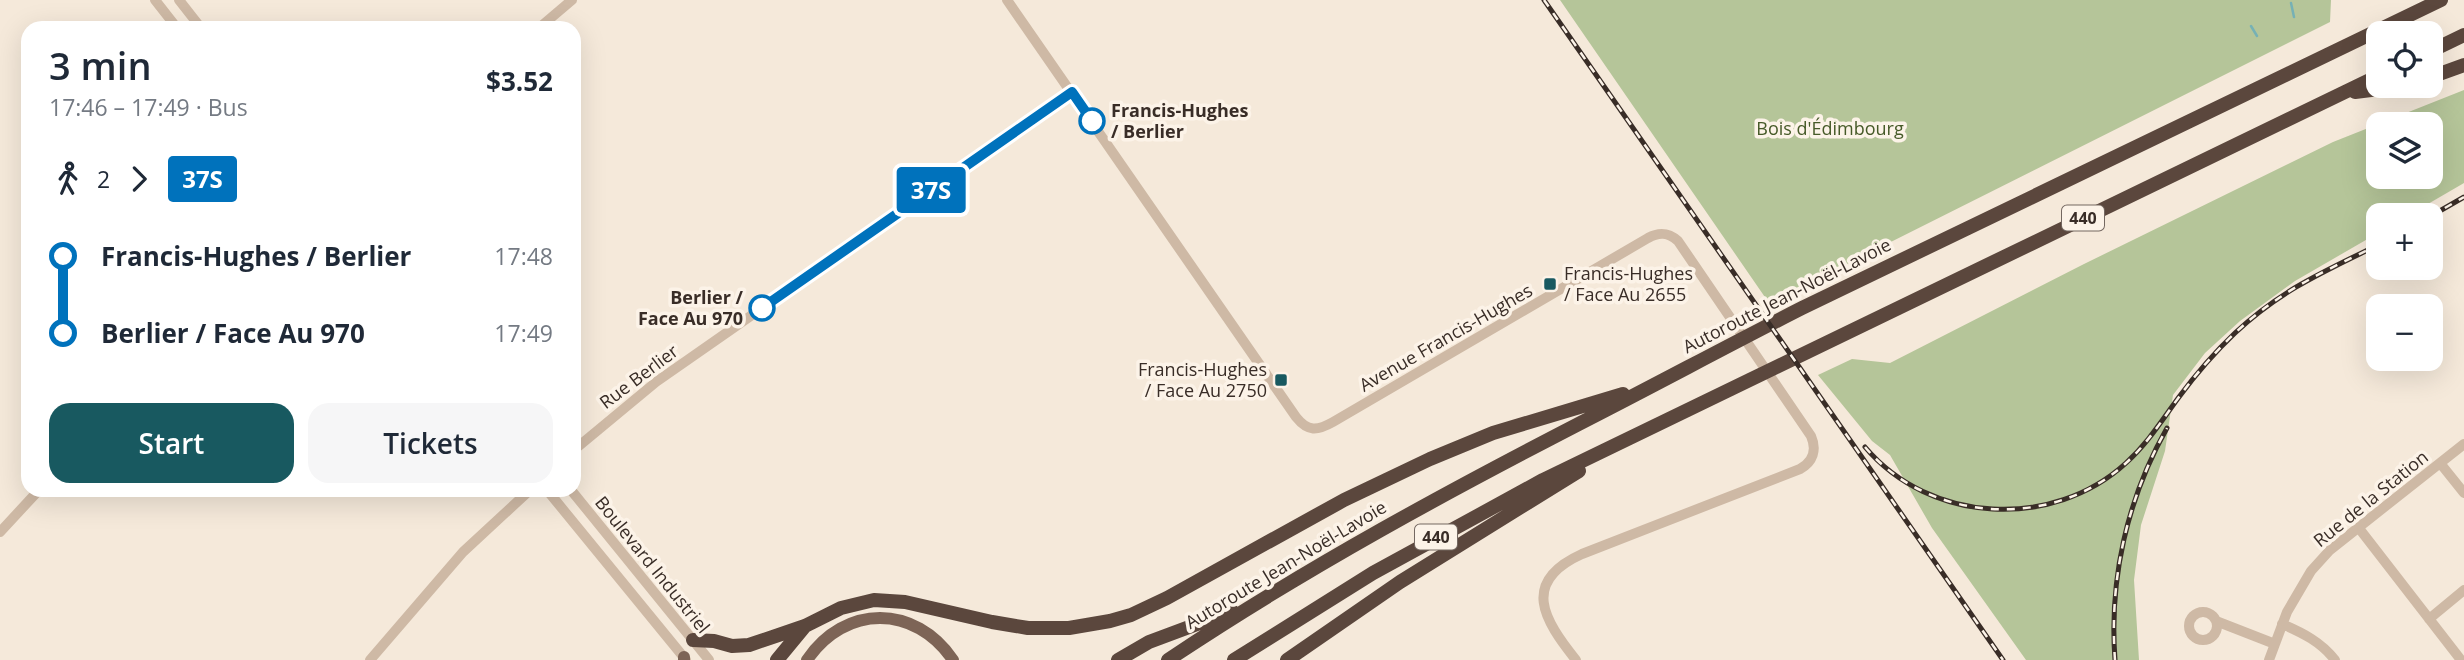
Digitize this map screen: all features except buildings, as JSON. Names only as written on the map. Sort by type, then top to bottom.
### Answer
[{"type":"highway","points":[[2393,21],[2420,0]]},
{"type":"highway","name":"Autoroute Jean-Noël-Lavoie","points":[[2397,21],[2441,0]]},
{"type":"highway","points":[[2443,45],[2464,35]]},
{"type":"highway","name":"Autoroute Jean-Noël-Lavoie","points":[[1168,660],[1259,601],[1418,508],[1712,354],[2366,36]]},
{"type":"highway","points":[[2443,72],[2464,65]]},
{"type":"highway","name":"440","points":[[1234,660],[1334,596],[1543,480],[2366,82]]},
{"type":"highway","points":[[2340,95],[2366,91]]},
{"type":"highway","points":[[693,640],[741,646],[805,626],[841,608],[874,600],[905,602],[1002,624],[1039,629],[1080,627],[1118,619],[1167,598],[1344,500],[1454,449],[1493,433],[1656,384]]},
{"type":"highway","points":[[1287,660],[1400,582],[1646,430]]},
{"type":"highway","points":[[1118,660],[1149,642],[1259,601]]},
{"type":"highway","points":[[777,660],[805,626]]},
{"type":"main road","points":[[807,660],[819,644],[837,629],[874,618],[898,620],[922,629],[942,645],[953,660]]},
{"type":"street","points":[[155,0],[172,21]]},
{"type":"street","points":[[179,0],[196,21]]},
{"type":"street","points":[[547,21],[572,0]]},
{"type":"street","name":"Avenue Francis-Hughes","points":[[1007,0],[1296,417],[1311,430],[1326,426],[1647,238],[1663,233],[1678,241],[1811,436],[1814,452],[1808,464],[1800,469],[1582,554],[1559,567],[1546,587],[1545,612],[1550,625],[1576,660]]},
{"type":"street","name":"Rue Berlier","points":[[581,444],[656,382],[1072,92]]},
{"type":"street","name":"Rue de la Station","points":[[2269,660],[2282,624],[2311,571],[2330,550],[2464,444]]},
{"type":"street","points":[[2440,463],[2464,493]]},
{"type":"street","points":[[0,532],[32,497]]},
{"type":"street","points":[[370,660],[463,552],[522,497]]},
{"type":"street","name":"Boulevard Industriel","points":[[553,497],[685,659]]},
{"type":"street","name":"Boulevard Industriel","points":[[577,497],[709,660]]},
{"type":"street","points":[[2358,527],[2461,660]]},
{"type":"street","points":[[2429,619],[2464,590]]},
{"type":"street","points":[[2216,621],[2275,644]]},
{"type":"street","points":[[2282,624],[2313,639],[2326,648],[2335,660]]},
{"type":"green space","name":"Bois d'Édimbourg","points":[[1560,0],[2331,0],[2330,22],[1769,303]]},
{"type":"green space","points":[[2464,90],[2464,183],[2430,203],[2366,203],[2366,240],[2295,281],[2240,321],[2205,353],[2173,395],[2165,451],[2141,525],[2134,580],[2139,660],[2026,660],[1932,528],[1890,455],[1872,441],[1818,375],[1852,359],[1890,363],[2333,142],[2366,129],[2366,189],[2443,189],[2443,112],[2408,112]]},
{"type":"waterway","points":[[2291,3],[2294,17]]},
{"type":"waterway","points":[[2251,26],[2257,36]]},
{"type":"railway","points":[[1544,0],[2003,660]]},
{"type":"railway","points":[[2443,209],[2464,197]]},
{"type":"railway","points":[[1865,447],[1892,473],[1923,491],[1957,504],[1992,509],[2028,508],[2064,500],[2096,485],[2126,463],[2148,439],[2185,388],[2227,341],[2252,318],[2286,293],[2366,251]]},
{"type":"railway","points":[[2115,660],[2115,600],[2124,540],[2141,483],[2167,428]]},
{"type":"bus line","name":"37S","points":[[762,308],[1072,92],[1092,121]]},
{"type":"place","name":"Francis-Hughes / Berlier","points":[[1092,121]]},
{"type":"place","name":"Francis-Hughes / Face Au 2655","points":[[1550,284]]},
{"type":"place","name":"Berlier / Face Au 970","points":[[762,308]]},
{"type":"place","name":"Francis-Hughes / Face Au 2750","points":[[1281,380]]}]
